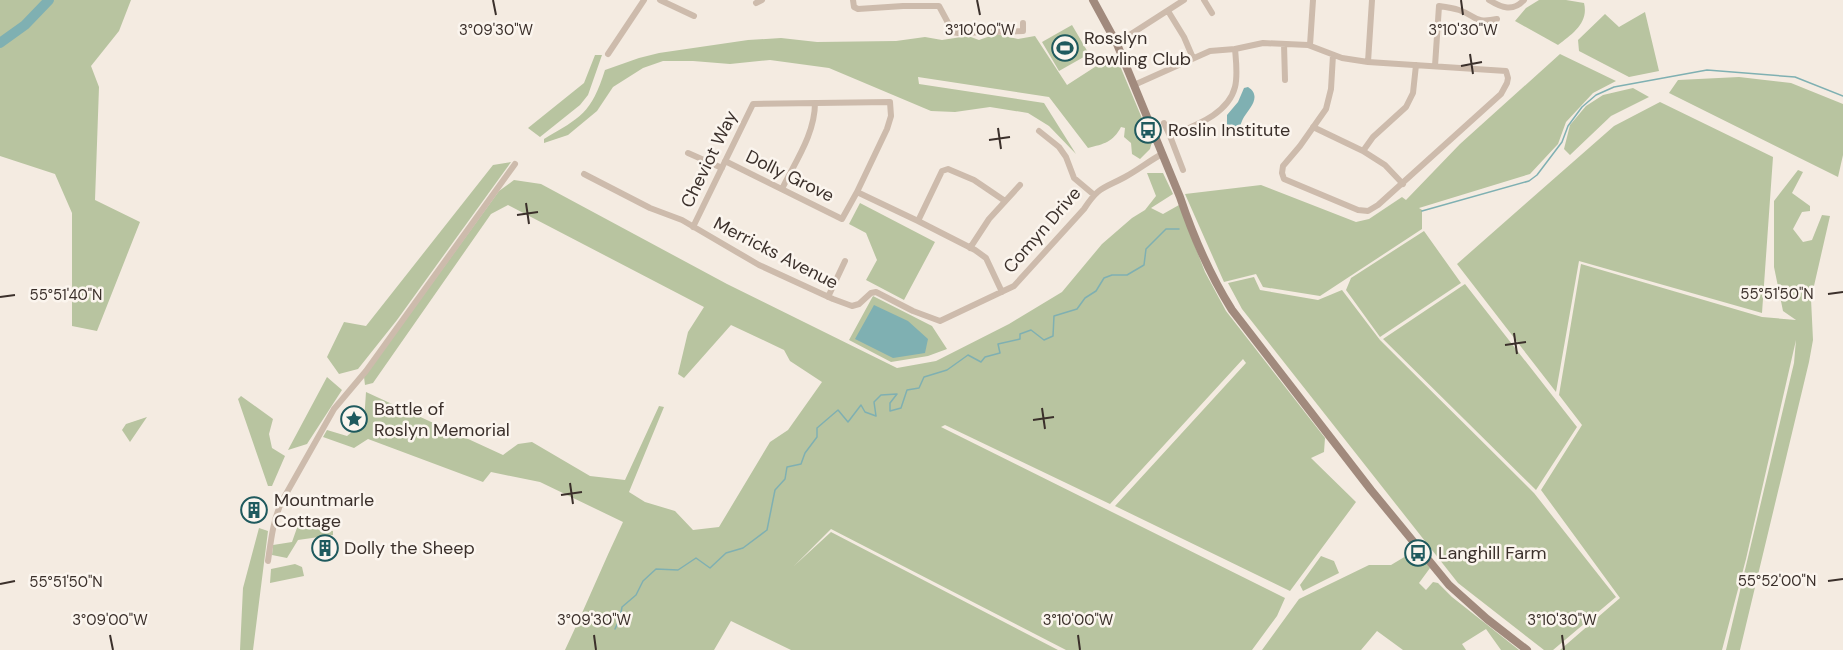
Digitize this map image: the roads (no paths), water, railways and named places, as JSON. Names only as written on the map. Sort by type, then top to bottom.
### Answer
[{"type":"main road","points":[[1095,4],[1118,44],[1209,267],[1232,310],[1364,481],[1449,585],[1487,620],[1527,650]]},
{"type":"street","points":[[608,54],[644,0]]},
{"type":"street","points":[[660,0],[691,15],[685,22]]},
{"type":"street","points":[[853,0],[854,7],[858,9],[939,6],[952,32],[958,33],[1023,31],[1023,23]]},
{"type":"street","points":[[1128,36],[1184,0]]},
{"type":"street","points":[[1204,0],[1212,13]]},
{"type":"street","points":[[1310,45],[1313,0]]},
{"type":"street","points":[[1368,62],[1372,0]]},
{"type":"street","points":[[1489,0],[1508,9],[1514,8],[1524,0]]},
{"type":"street","points":[[1435,66],[1439,6],[1461,10],[1476,20],[1486,22],[1497,19]]},
{"type":"street","points":[[1168,11],[1184,37],[1193,58]]},
{"type":"street","points":[[1134,85],[1210,51],[1263,43],[1310,45],[1333,54],[1342,58],[1368,62],[1506,71],[1508,78],[1501,94],[1403,184],[1368,211],[1358,210],[1284,179],[1282,173],[1283,166],[1326,109],[1331,89],[1333,54]]},
{"type":"street","points":[[1284,44],[1285,80]]},
{"type":"street","points":[[1170,136],[1208,119],[1227,102],[1235,90],[1237,79],[1235,49]]},
{"type":"street","points":[[1364,151],[1373,137],[1406,106],[1413,93],[1416,65]]},
{"type":"street","points":[[782,189],[812,129],[815,103],[890,102],[891,116],[887,129],[857,192],[918,221],[986,258],[1002,292]]},
{"type":"street","name":"Cheviot Way","points":[[693,227],[753,104],[815,103]]},
{"type":"street","points":[[1164,123],[1183,170]]},
{"type":"street","points":[[1313,127],[1364,151],[1385,165],[1403,184]]},
{"type":"street","points":[[1039,131],[1059,147],[1066,157],[1074,178],[1093,194]]},
{"type":"street","points":[[688,153],[722,168]]},
{"type":"street","name":"Comyn Drive","points":[[876,292],[913,311],[940,321],[1002,292],[1014,286],[1084,209],[1093,194],[1162,154]]},
{"type":"street","name":"Dolly Grove","points":[[725,161],[842,219],[857,192]]},
{"type":"street","points":[[268,561],[277,512],[334,409],[366,371],[515,164]]},
{"type":"street","points":[[918,221],[942,171],[948,169],[974,180],[1005,201]]},
{"type":"street","name":"Merricks Avenue","points":[[584,174],[650,208],[682,220],[759,265],[828,297],[852,306],[860,304],[871,293],[876,292]]},
{"type":"street","points":[[970,248],[989,219],[1020,185]]},
{"type":"street","points":[[828,297],[845,261]]},
{"type":"water","points":[[1248,87],[1254,94],[1254,102],[1237,131],[1227,125],[1227,115],[1238,102],[1244,88]]},
{"type":"water","points":[[874,305],[908,321],[928,339],[925,353],[893,358],[855,339]]},
{"type":"waterway","points":[[0,43],[25,25],[49,0]]},
{"type":"waterway","points":[[1422,211],[1529,181],[1537,175],[1562,142],[1568,126],[1582,107],[1596,95],[1614,87],[1707,70],[1795,77],[1843,96]]},
{"type":"waterway","points":[[615,629],[622,607],[636,595],[643,581],[656,569],[678,570],[696,558],[710,568],[726,553],[743,548],[767,530],[775,490],[785,479],[787,467],[801,464],[805,453],[817,437],[817,428],[838,410],[848,422],[861,405],[865,412],[876,416],[874,402],[881,395],[897,394],[890,403],[890,411],[901,408],[907,390],[919,388],[924,377],[947,370],[968,355],[981,362],[985,357],[1000,353],[998,344],[1020,339],[1020,334],[1031,330],[1044,340],[1053,336],[1054,316],[1077,309],[1085,298],[1096,291],[1104,278],[1112,275],[1127,275],[1144,265],[1146,249],[1166,229],[1179,229]]},
{"type":"place","name":"Rosslyn Bowling Club","points":[[1065,48]]},
{"type":"place","name":"Roslin Institute","points":[[1148,130]]},
{"type":"place","name":"Battle of Roslyn Memorial","points":[[354,419]]},
{"type":"place","name":"Mountmarle Cottage","points":[[254,510]]},
{"type":"place","name":"Dolly the Sheep","points":[[325,548]]},
{"type":"place","name":"Langhill Farm","points":[[1418,553]]}]
